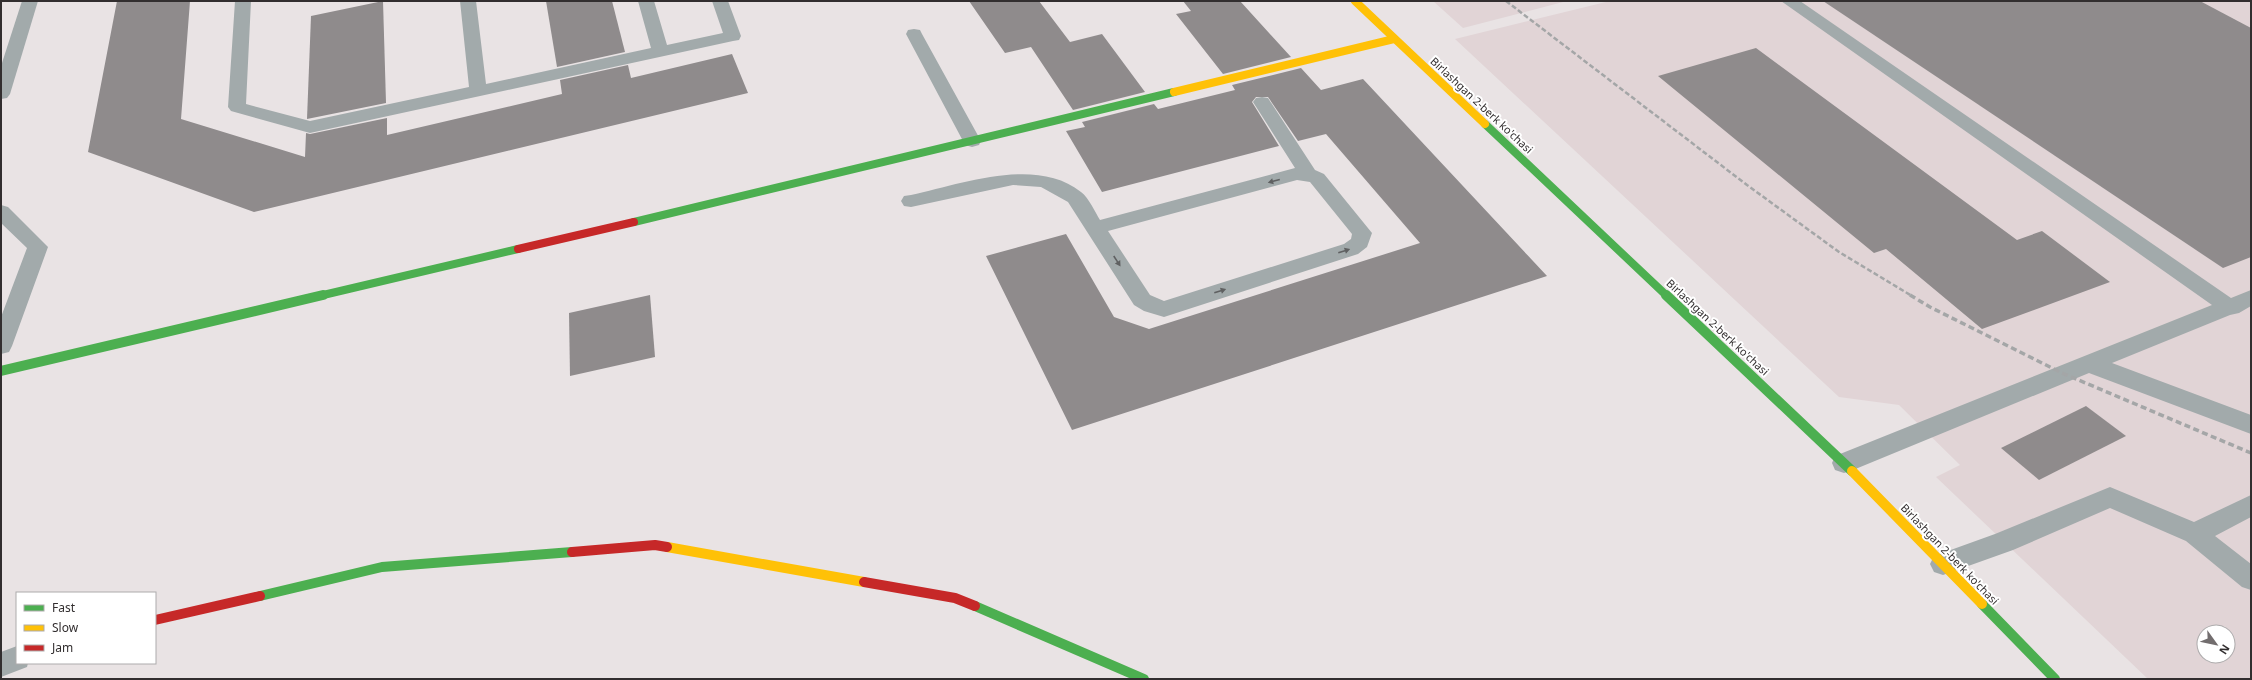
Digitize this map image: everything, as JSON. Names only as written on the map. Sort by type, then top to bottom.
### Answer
[{"type":"street","points":[[1,94],[30,1]]},
{"type":"street","points":[[243,1],[237,107],[310,127],[733,36],[720,1]]},
{"type":"street","points":[[468,1],[478,91]]},
{"type":"street","points":[[646,1],[661,52]]},
{"type":"street","name":"Birlashgan 2-berk ko'chasi","points":[[1355,1],[1844,462],[2055,679]]},
{"type":"street","points":[[1789,1],[2231,308]]},
{"type":"street","points":[[914,34],[972,141]]},
{"type":"street","points":[[1,371],[972,141],[1394,39]]},
{"type":"street","points":[[1262,102],[1308,174]]},
{"type":"street","points":[[911,201],[1013,179],[1045,181],[1075,197],[1142,300],[1152,306],[1164,309],[1351,249],[1360,242],[1362,233],[1318,178],[1308,174],[1297,174],[1096,228]]},
{"type":"street","points":[[1,212],[38,247],[1,346]]},
{"type":"street","points":[[1844,462],[2087,363],[2231,308],[2251,298]]},
{"type":"street","points":[[2087,363],[2251,425]]},
{"type":"street","points":[[1943,564],[2004,542],[2110,497],[2194,534],[2251,579]]},
{"type":"street","points":[[2194,534],[2251,505]]},
{"type":"street","points":[[156,620],[382,568],[655,545],[955,598],[1144,679]]},
{"type":"street","points":[[1,665],[16,658]]},
{"type":"shaded area","points":[[1433,1],[1567,1],[1463,28]]},
{"type":"shaded area","points":[[1610,1],[2251,1],[2251,679],[2148,679],[1936,477],[1960,465],[1899,405],[1839,397],[1455,39]]},
{"type":"building","points":[[117,1],[190,1],[181,119],[305,157],[306,133],[310,134],[387,118],[387,135],[562,94],[560,80],[628,65],[631,78],[732,54],[748,93],[254,212],[88,152]]},
{"type":"building","points":[[383,1],[386,103],[307,119],[311,16]]},
{"type":"building","points":[[546,1],[612,1],[625,52],[557,67]]},
{"type":"building","points":[[969,1],[1039,1],[1070,42],[1102,34],[1145,92],[1073,110],[1031,47],[1005,53]]},
{"type":"building","points":[[1183,1],[1240,1],[1291,57],[1223,74],[1176,14],[1191,11]]},
{"type":"building","points":[[1823,1],[2200,1],[2251,28],[2251,257],[2223,268]]},
{"type":"building","points":[[1756,48],[2017,240],[2042,231],[2110,282],[1982,329],[1886,249],[1874,253],[1658,76]]},
{"type":"building","points":[[1301,68],[1321,90],[1363,79],[1547,276],[1072,430],[986,256],[1066,234],[1114,317],[1149,329],[1420,243],[1326,134],[1298,141],[1268,97],[1256,97],[1252,102],[1279,146],[1102,192],[1066,131],[1085,127],[1082,122],[1154,104],[1158,109],[1235,90],[1232,85]]},
{"type":"building","points":[[650,295],[655,357],[570,376],[569,313]]},
{"type":"building","points":[[2086,406],[2126,436],[2039,480],[2001,448]]},
{"type":"railway","points":[[1506,1],[1747,185],[1839,252],[1912,296]]},
{"type":"railway","points":[[1910,295],[1930,307],[2062,373],[2251,453]]},
{"type":"traffic: fast","points":[[634,222],[1174,92]]},
{"type":"traffic: fast","points":[[1485,124],[1852,471]]},
{"type":"traffic: fast","points":[[1,371],[518,249]]},
{"type":"traffic: fast","points":[[260,596],[382,567],[572,552]]},
{"type":"traffic: fast","points":[[1982,604],[2055,679]]},
{"type":"traffic: fast","points":[[975,606],[1144,679]]},
{"type":"traffic: slow","points":[[1355,1],[1485,124]]},
{"type":"traffic: slow","points":[[1174,92],[1394,39]]},
{"type":"traffic: slow","points":[[1852,471],[1982,604]]},
{"type":"traffic: slow","points":[[667,547],[864,582]]},
{"type":"traffic: jam","points":[[518,249],[634,222]]},
{"type":"traffic: jam","points":[[572,552],[655,545],[667,547]]},
{"type":"traffic: jam","points":[[864,582],[955,598],[975,606]]},
{"type":"traffic: jam","points":[[156,620],[260,596]]}]
